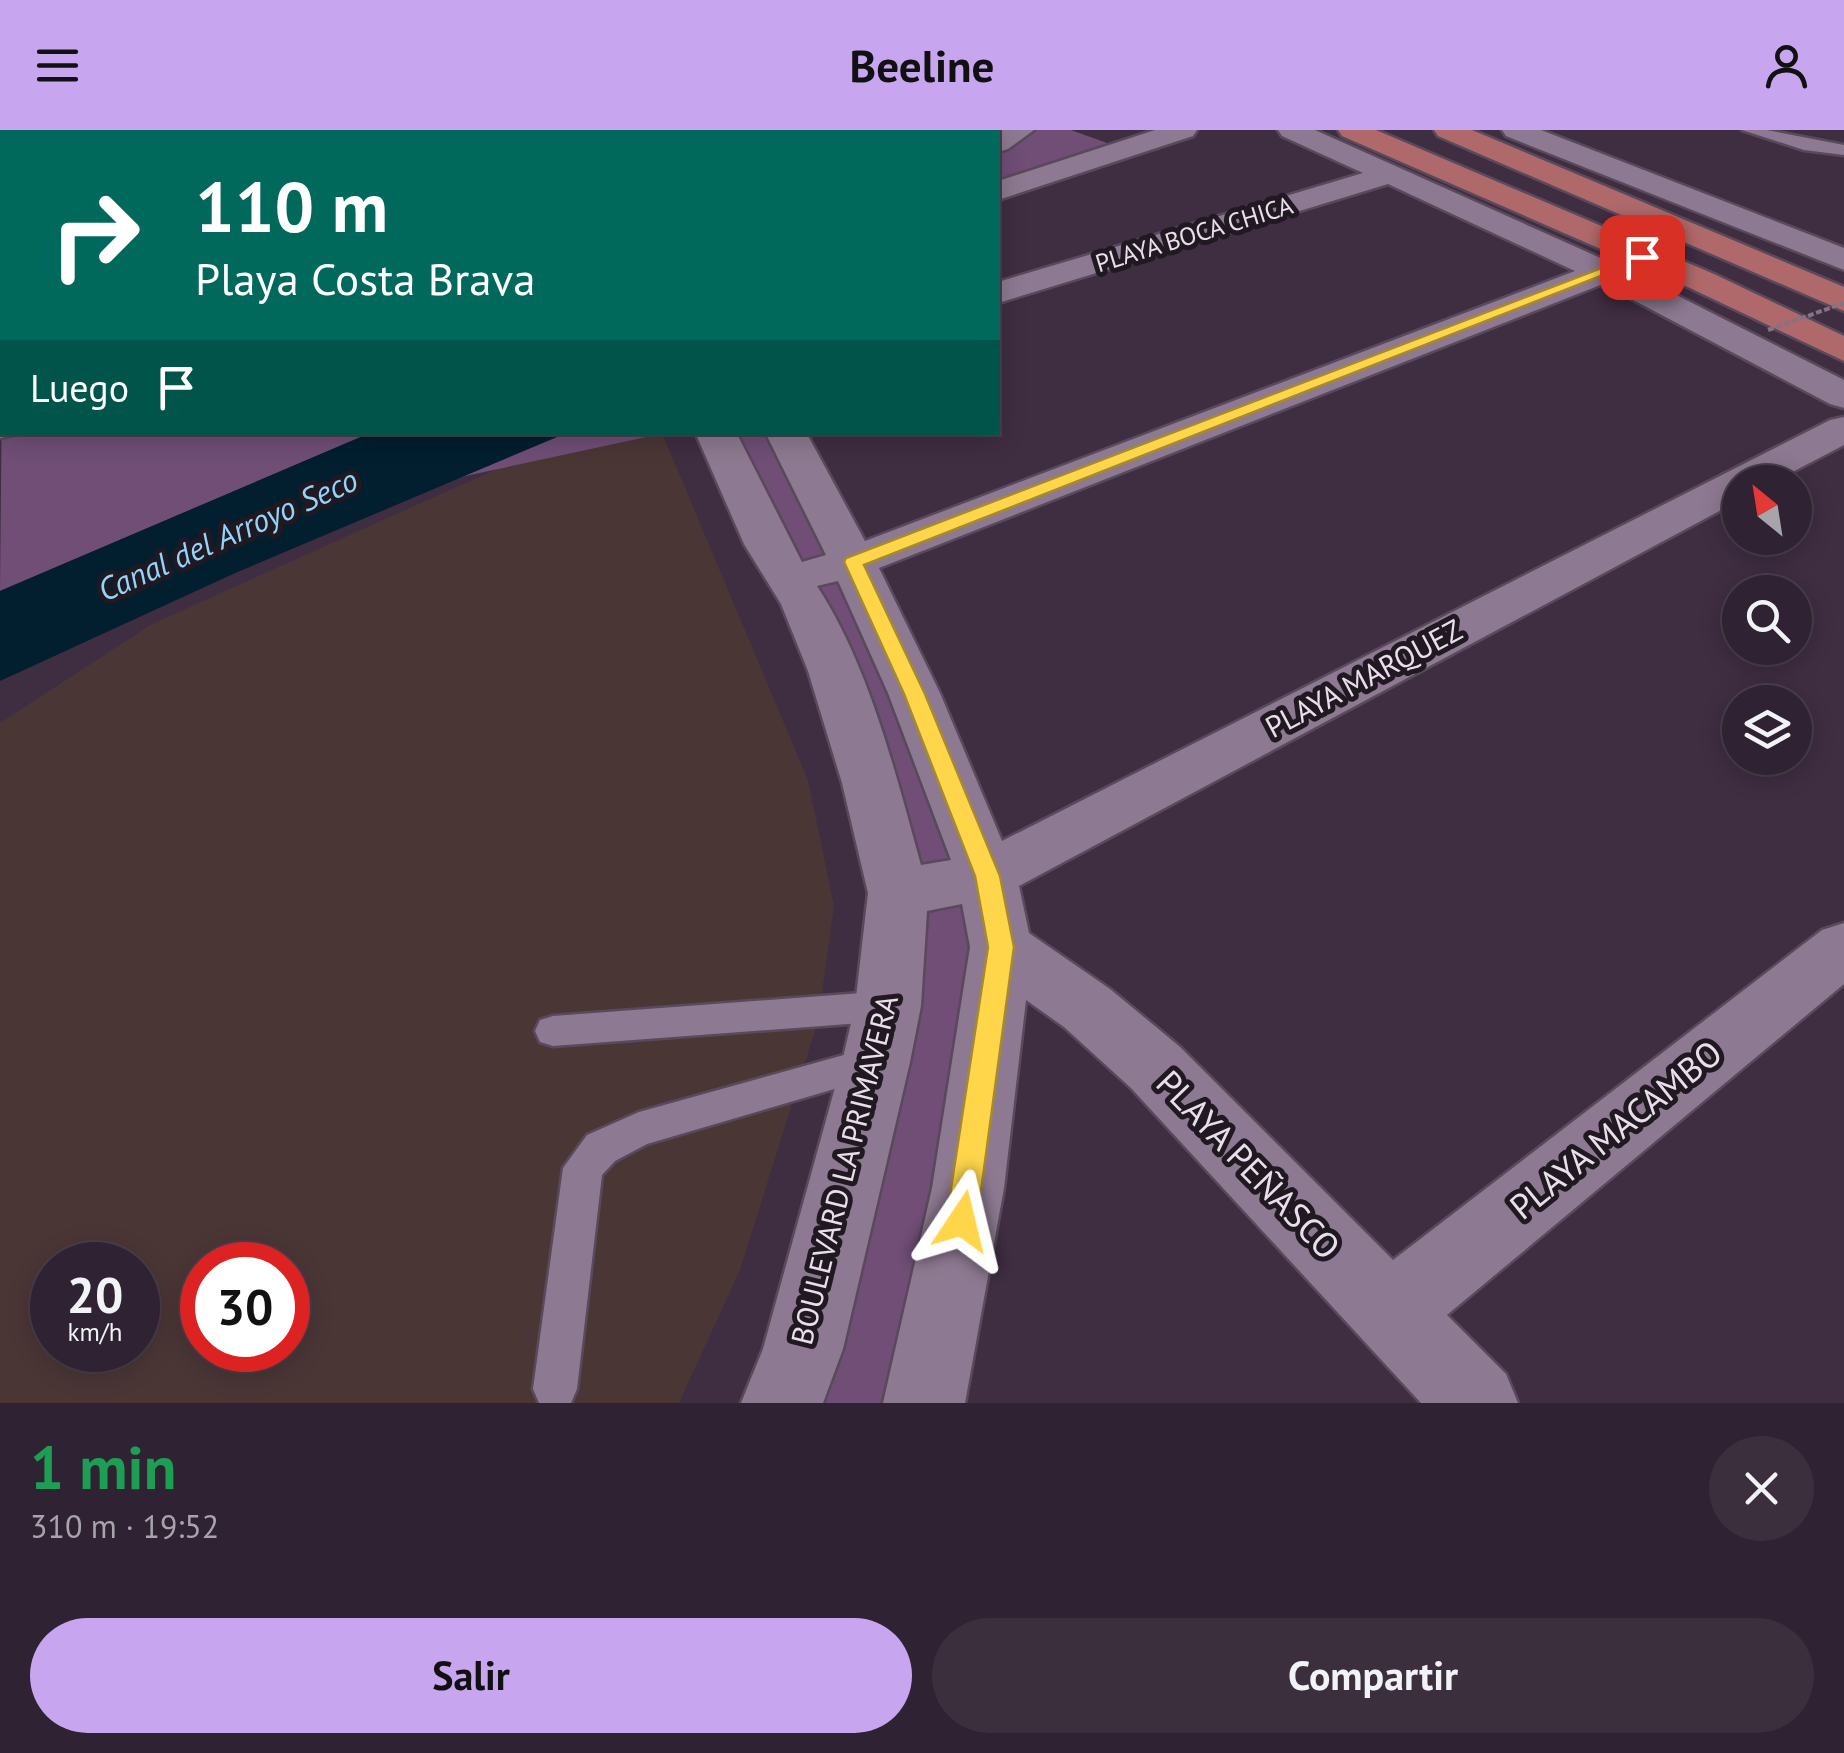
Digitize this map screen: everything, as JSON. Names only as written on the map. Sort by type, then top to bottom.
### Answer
[{"type":"main road","points":[[1352,130],[1390,161],[1836,348]]},
{"type":"main road","points":[[1448,130],[1844,301]]},
{"type":"main road","points":[[1667,190],[1732,231],[1762,263]]},
{"type":"main road","points":[[1799,280],[1844,290]]},
{"type":"street","points":[[1000,190],[1183,130]]},
{"type":"street","points":[[1292,130],[1390,161],[1570,254],[1618,257],[1844,396]]},
{"type":"street","points":[[1527,131],[1844,260]]},
{"type":"street","points":[[1087,136],[1120,148]]},
{"type":"street","name":"PLAYA BOCA CHICA","points":[[1000,292],[1390,161]]},
{"type":"street","points":[[792,579],[853,562],[1618,257]]},
{"type":"street","name":"PLAYA MARQUEZ","points":[[1775,465],[1844,429]]},
{"type":"street","name":"BOULEVARD LA PRIMAVERA","points":[[716,435],[768,544],[792,579],[833,672],[870,783],[898,893],[882,1034],[803,1349],[782,1403]]},
{"type":"street","points":[[786,435],[853,562],[914,694],[987,876],[1001,947],[968,1188],[924,1403]]},
{"type":"street","name":"PLAYA MARQUEZ","points":[[898,893],[987,876],[1722,493]]},
{"type":"street","name":"PLAYA PEÑASCO","points":[[1001,947],[1087,1008],[1155,1066],[1477,1403]]},
{"type":"street","name":"PLAYA MACAMBO","points":[[1389,1312],[1844,948]]},
{"type":"lane","points":[[1750,130],[1844,150]]},
{"type":"lane","points":[[553,1031],[882,1034]]},
{"type":"lane","points":[[555,1389],[583,1168],[601,1148],[639,1129],[882,1034]]},
{"type":"path","points":[[1768,330],[1844,301]]},
{"type":"shaded area","points":[[1020,130],[1071,130],[1121,148],[1000,190],[1000,142]]},
{"type":"shaded area","points":[[1,435],[365,435],[0,591]]},
{"type":"shaded area","points":[[656,435],[461,477],[555,438]]},
{"type":"shaded area","points":[[663,435],[808,780],[834,906],[818,1021],[740,1270],[679,1403],[0,1403],[0,723],[152,624],[552,444]]},
{"type":"shaded area","points":[[716,435],[786,435],[987,876],[924,1403],[782,1403],[898,893]]},
{"type":"water","name":"Canal del Arroyo Seco","points":[[365,435],[561,435],[233,574],[0,681],[0,591]]},
{"type":"route","points":[[962,1221],[1001,947],[987,876],[914,694],[853,562],[1642,257]]}]
